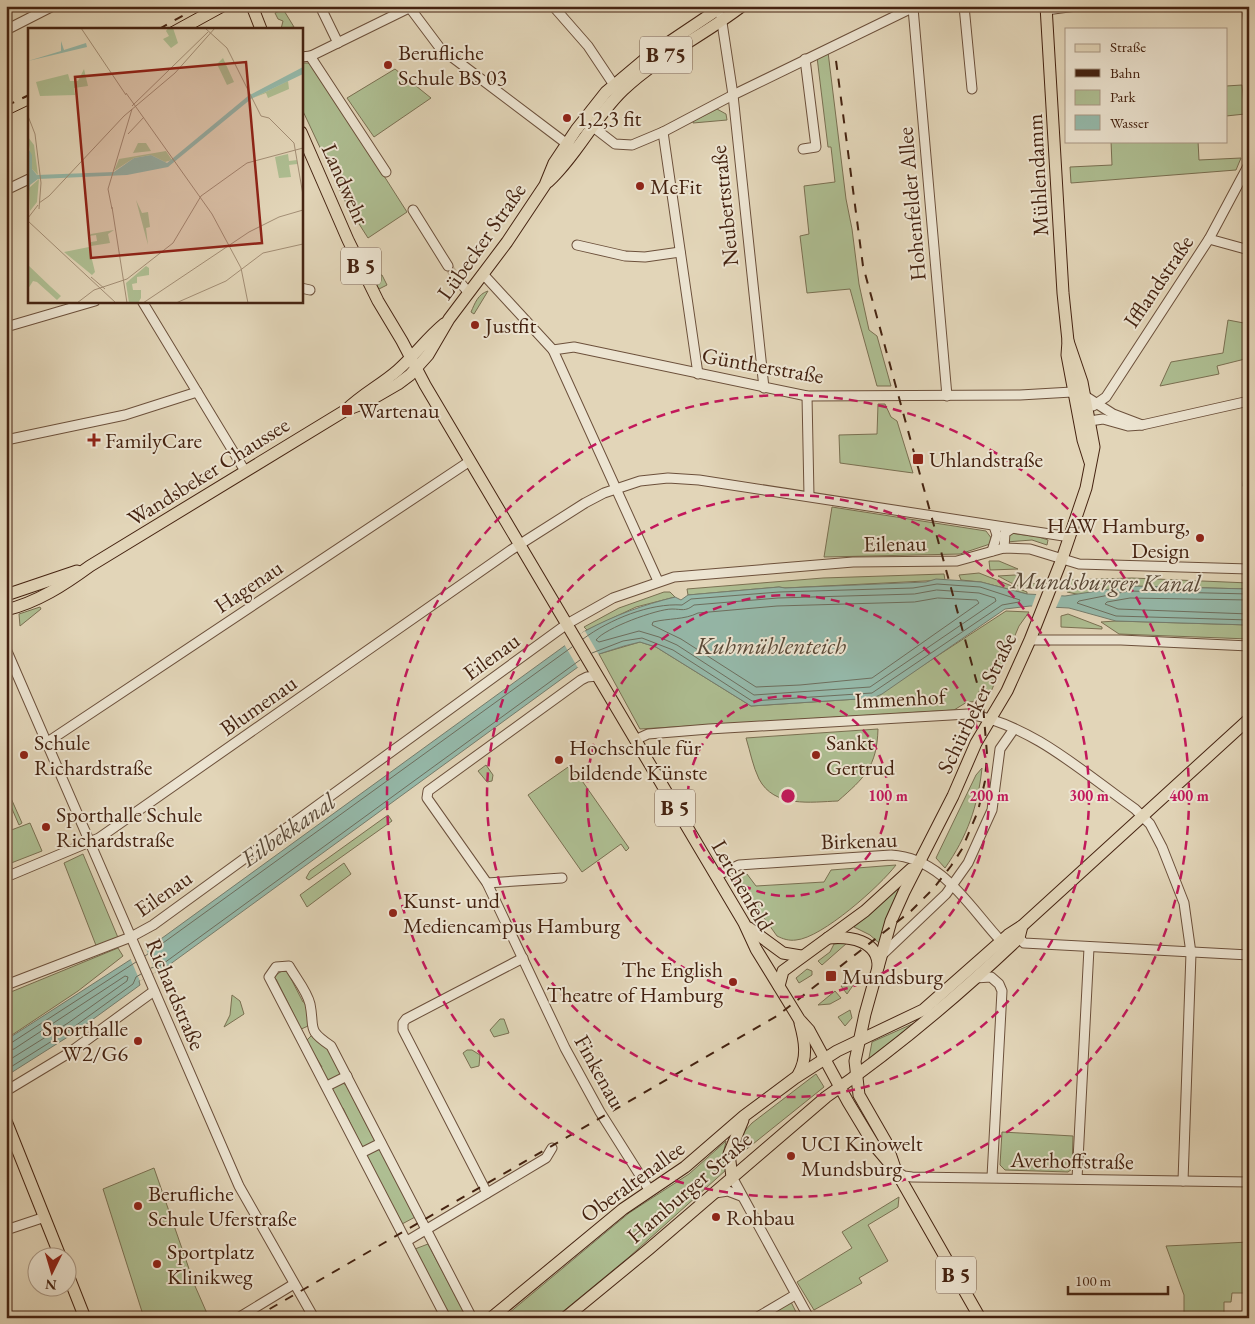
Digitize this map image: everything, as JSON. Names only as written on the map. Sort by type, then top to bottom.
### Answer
[{"type":"main road","points":[[252,6],[261,28]]},
{"type":"main road","name":"Lübecker Straße","points":[[571,147],[594,105],[616,82],[650,55],[721,10],[742,6]]},
{"type":"main road","name":"Mühlendamm","points":[[1046,8],[1063,293],[1068,341],[1067,355],[1072,392],[1084,422]]},
{"type":"main road","name":"Lübecker Straße","points":[[416,368],[435,346],[449,319],[545,185],[554,163],[592,126],[616,97],[721,10]]},
{"type":"main road","name":"Landwehr","points":[[302,134],[348,240],[378,301],[411,358]]},
{"type":"main road","name":"Lübecker Straße","points":[[411,358],[428,337],[449,319]]},
{"type":"main road","name":"Mühlendamm","points":[[1068,341],[1090,403],[1084,422]]},
{"type":"main road","name":"B 5","points":[[411,358],[566,624]]},
{"type":"main road","name":"Wandsbeker Chaussee","points":[[346,410],[361,395],[396,372],[411,358]]},
{"type":"main road","name":"Wandsbeker Chaussee","points":[[6,610],[34,600],[61,587],[90,566],[346,410],[367,402],[398,384],[416,368]]},
{"type":"main road","name":"Schürbeker Straße","points":[[855,1061],[891,921],[919,861],[953,796],[976,743],[1007,691],[1030,640],[1062,559],[1086,488],[1094,447],[1084,422]]},
{"type":"main road","name":"Wandsbeker Chaussee","points":[[6,595],[90,566]]},
{"type":"main road","name":"Lerchenfeld","points":[[566,624],[744,923],[756,949],[799,1019],[809,1030],[840,1087]]},
{"type":"main road","points":[[825,1058],[923,1010],[1022,926],[1249,719]]},
{"type":"main road","points":[[779,986],[783,971],[880,898],[919,861]]},
{"type":"main road","name":"B 5","points":[[744,923],[783,953],[801,956]]},
{"type":"main road","points":[[840,1087],[856,1078],[917,1030],[1018,938],[1022,926]]},
{"type":"main road","points":[[825,939],[842,937],[862,942],[877,958],[878,969]]},
{"type":"main road","points":[[796,1077],[804,1062],[805,1052],[799,1019]]},
{"type":"main road","name":"Oberaltenallee","points":[[491,1318],[623,1209],[704,1152],[744,1116],[825,1058]]},
{"type":"main road","name":"B 5","points":[[855,1061],[859,1094],[886,1142],[896,1171]]},
{"type":"main road","name":"B 5","points":[[855,1061],[840,1087],[874,1144],[896,1171],[980,1318]]},
{"type":"main road","name":"Hamburger Straße","points":[[565,1318],[715,1193],[754,1157],[840,1087]]},
{"type":"main road","points":[[732,1177],[729,1154],[744,1116]]},
{"type":"main road","points":[[6,1121],[56,1246]]},
{"type":"main road","points":[[732,1144],[738,1155],[754,1157]]},
{"type":"main road","points":[[76,1296],[85,1318]]},
{"type":"street","points":[[34,16],[37,6]]},
{"type":"street","points":[[6,30],[53,6]]},
{"type":"street","points":[[320,6],[338,43]]},
{"type":"street","points":[[553,6],[616,82],[616,97]]},
{"type":"street","points":[[964,6],[972,89]]},
{"type":"street","points":[[1046,8],[1076,6]]},
{"type":"street","points":[[1247,6],[1249,25]]},
{"type":"street","points":[[386,172],[306,57],[412,7],[440,48],[571,147]]},
{"type":"street","points":[[592,126],[618,145],[632,145],[663,132],[732,94],[914,7]]},
{"type":"street","name":"Hohenfelder Allee","points":[[914,7],[947,396]]},
{"type":"street","name":"Neubertstraße","points":[[721,10],[764,388]]},
{"type":"street","points":[[803,149],[816,147],[804,60]]},
{"type":"street","points":[[663,132],[698,374]]},
{"type":"street","name":"Ifflandstraße","points":[[1090,403],[1106,397],[1208,239],[1249,164]]},
{"type":"street","points":[[6,190],[28,179]]},
{"type":"street","points":[[413,210],[448,266]]},
{"type":"street","points":[[1208,239],[1249,250]]},
{"type":"street","points":[[577,245],[625,256],[645,257],[680,252]]},
{"type":"street","points":[[483,274],[553,350],[618,488],[658,580]]},
{"type":"street","points":[[458,280],[469,293]]},
{"type":"street","points":[[6,326],[90,302]]},
{"type":"street","points":[[143,302],[245,471]]},
{"type":"street","name":"Güntherstraße","points":[[553,350],[574,347],[807,396],[947,396],[1072,392],[1127,421]]},
{"type":"street","points":[[6,440],[125,415],[197,392]]},
{"type":"street","points":[[807,396],[809,496]]},
{"type":"street","points":[[1106,397],[1105,401],[1110,409],[1127,421],[1142,425]]},
{"type":"street","points":[[1084,422],[1103,418],[1128,426],[1142,425],[1249,401]]},
{"type":"street","name":"Hagenau","points":[[46,743],[470,461]]},
{"type":"street","points":[[520,546],[585,503],[618,488],[640,481],[668,478],[699,480],[1011,529],[1070,536]]},
{"type":"street","points":[[992,551],[996,536],[994,526]]},
{"type":"street","points":[[1004,548],[1005,533],[1011,529]]},
{"type":"street","name":"Blumenau","points":[[6,877],[90,842],[520,546]]},
{"type":"street","name":"Eilenau","points":[[6,985],[131,937],[153,925],[566,624],[613,598],[658,580],[734,570],[828,563],[957,561],[1004,548],[1030,549],[1062,559],[1092,564],[1249,569]]},
{"type":"street","points":[[1030,640],[1121,640],[1249,646]]},
{"type":"street","name":"Richardstraße","points":[[7,651],[239,1186],[314,1318]]},
{"type":"street","name":"Finkenau","points":[[597,676],[581,680],[428,791],[428,801],[487,883],[565,1048],[596,1106],[650,1191]]},
{"type":"street","name":"Immenhof","points":[[635,740],[648,734],[908,716],[968,714],[990,718],[1028,734],[1142,816],[1150,824],[1162,847],[1183,899],[1190,953],[1183,1181]]},
{"type":"street","points":[[884,954],[946,894],[968,863],[984,830],[995,795],[1000,749],[1014,728]]},
{"type":"street","name":"Birkenau","points":[[716,876],[743,864],[892,855],[906,856],[929,865],[952,885],[1001,942]]},
{"type":"street","points":[[487,883],[562,878]]},
{"type":"street","points":[[1018,938],[1024,943],[1089,948],[1249,955]]},
{"type":"street","points":[[1077,1179],[1089,948]]},
{"type":"street","points":[[487,1193],[402,1025],[406,1019],[523,958]]},
{"type":"street","points":[[446,1318],[269,977],[276,967],[289,966],[310,1003],[312,1027],[317,1036],[332,1046],[472,1318]]},
{"type":"street","points":[[975,978],[991,977],[1000,984],[1002,991],[992,1177]]},
{"type":"street","points":[[6,1091],[69,1053],[154,991]]},
{"type":"street","points":[[299,1033],[312,1027]]},
{"type":"street","points":[[326,1086],[347,1076]]},
{"type":"street","points":[[362,1153],[381,1143]]},
{"type":"street","points":[[407,1241],[546,1158],[552,1148]]},
{"type":"street","name":"Averhoffstraße","points":[[896,1171],[904,1176],[912,1177],[1249,1182]]},
{"type":"street","points":[[732,1177],[809,1318]]},
{"type":"street","points":[[715,1193],[728,1191],[741,1196]]},
{"type":"street","points":[[6,1230],[45,1217]]},
{"type":"street","points":[[238,1318],[294,1284]]},
{"type":"street","points":[[756,1318],[795,1295]]},
{"type":"green space","points":[[283,9],[294,27],[281,28],[283,21],[278,19],[275,13]]},
{"type":"green space","points":[[828,52],[846,199],[859,284],[869,330],[877,336],[891,386],[877,386],[850,289],[807,293],[800,236],[809,234],[804,186],[835,182],[831,147],[828,147],[817,57]]},
{"type":"green space","points":[[302,63],[312,63],[407,212],[368,238],[347,205],[302,109]]},
{"type":"green space","points":[[395,69],[431,98],[374,137],[347,98]]},
{"type":"green space","points":[[1242,85],[1245,114],[1228,116],[1228,86]]},
{"type":"green space","points":[[717,109],[726,114],[727,120],[693,123],[693,121]]},
{"type":"green space","points":[[1111,142],[1198,142],[1199,160],[1241,158],[1236,170],[1071,183],[1070,167],[1112,165]]},
{"type":"green space","points":[[379,275],[382,275],[387,285],[379,289],[375,283]]},
{"type":"green space","points":[[488,291],[474,314],[471,312],[479,297]]},
{"type":"green space","points":[[1228,320],[1249,324],[1249,358],[1217,366],[1219,374],[1160,386],[1171,362],[1223,353]]},
{"type":"green space","points":[[878,404],[885,404],[891,417],[897,421],[913,473],[840,463],[839,435],[877,434]]},
{"type":"green space","points":[[1249,459],[1249,496],[1243,486],[1245,460]]},
{"type":"green space","points":[[832,507],[986,531],[992,539],[990,544],[960,554],[824,557]]},
{"type":"green space","points":[[1010,533],[1039,537],[1048,540],[1047,545],[1032,540],[1006,542]]},
{"type":"green space","points":[[989,561],[999,561],[1018,569],[990,570]]},
{"type":"green space","points":[[1022,572],[1023,579],[1028,585],[1036,583],[1039,579],[1042,580],[1040,588],[1024,588],[998,576],[1015,575]]},
{"type":"green space","points":[[979,573],[1027,592],[1027,594],[981,582],[961,580],[959,575]]},
{"type":"green space","points":[[944,574],[945,580],[779,587],[688,595],[687,589],[823,578]]},
{"type":"green space","points":[[1132,578],[1249,583],[1249,589],[1129,586],[1081,595],[1067,592],[1066,580]]},
{"type":"green space","points":[[664,592],[670,592],[675,597],[636,607],[587,630],[584,627],[619,608]]},
{"type":"green space","points":[[40,607],[41,609],[20,626],[19,614]]},
{"type":"green space","points":[[1006,611],[1029,612],[1019,626],[987,701],[967,702],[954,710],[640,729],[599,654],[640,642],[656,647],[751,706],[873,698]]},
{"type":"green space","points":[[1068,614],[1102,627],[1102,629],[1061,627],[1061,616]]},
{"type":"green space","points":[[1101,622],[1249,625],[1249,639],[1119,634]]},
{"type":"green space","points":[[878,729],[875,753],[867,771],[838,801],[794,801],[774,795],[759,779],[746,738]]},
{"type":"green space","points":[[486,765],[493,775],[492,781],[487,782],[478,771]]},
{"type":"green space","points":[[571,765],[629,848],[626,851],[621,844],[582,872],[528,795]]},
{"type":"green space","points":[[982,768],[978,795],[970,821],[960,845],[945,868],[936,858],[976,775]]},
{"type":"green space","points":[[6,787],[22,823],[19,825],[6,795]]},
{"type":"green space","points":[[388,815],[392,821],[309,880],[306,878],[310,871]]},
{"type":"green space","points":[[30,823],[42,851],[6,865],[6,832]]},
{"type":"green space","points":[[83,854],[119,940],[97,948],[64,863]]},
{"type":"green space","points":[[344,863],[351,874],[307,907],[300,895]]},
{"type":"green space","points":[[896,865],[850,910],[820,930],[796,940],[786,940],[777,936],[738,882],[740,875],[747,874],[756,886],[824,882],[831,870]]},
{"type":"green space","points":[[900,885],[879,943],[870,935],[854,927]]},
{"type":"green space","points":[[847,943],[822,965],[818,961],[830,952],[834,944]]},
{"type":"green space","points":[[118,948],[123,956],[78,991],[6,1039],[6,994]]},
{"type":"green space","points":[[289,967],[288,973],[303,1002],[307,1004],[308,1026],[299,1030],[293,1018],[295,1017],[276,979],[272,977]]},
{"type":"green space","points":[[807,969],[812,971],[812,975],[799,983],[796,978]]},
{"type":"green space","points":[[858,971],[854,984],[847,994],[841,986]]},
{"type":"green space","points":[[835,991],[841,998],[830,1004],[818,1005]]},
{"type":"green space","points":[[232,995],[240,1001],[244,1014],[224,1027],[230,1015]]},
{"type":"green space","points":[[850,1010],[852,1018],[845,1026],[838,1017]]},
{"type":"green space","points":[[500,1019],[504,1019],[509,1033],[494,1037],[490,1030]]},
{"type":"green space","points":[[919,1021],[868,1063],[872,1042]]},
{"type":"green space","points":[[313,1034],[328,1047],[341,1075],[328,1081],[319,1068],[322,1067],[306,1041]]},
{"type":"green space","points":[[467,1050],[472,1050],[480,1055],[479,1066],[471,1068],[463,1053]]},
{"type":"green space","points":[[816,1074],[824,1087],[743,1152],[740,1151],[738,1145],[742,1134],[752,1123]]},
{"type":"green space","points":[[341,1082],[346,1085],[376,1143],[364,1149],[356,1135],[354,1136],[355,1133],[343,1108],[339,1108],[331,1087]]},
{"type":"green space","points":[[1002,1132],[1073,1136],[1072,1169],[1068,1172],[1005,1170],[1000,1165]]},
{"type":"green space","points":[[726,1141],[723,1156],[726,1170],[629,1257],[555,1318],[503,1318],[629,1213],[689,1174]]},
{"type":"green space","points":[[380,1147],[417,1216],[402,1224],[366,1158],[369,1153]]},
{"type":"green space","name":"Sportplatz Klinikweg","points":[[154,1168],[195,1286],[209,1318],[144,1318],[103,1189]]},
{"type":"green space","points":[[899,1197],[898,1207],[868,1225],[888,1261],[859,1278],[862,1283],[814,1310],[797,1282],[852,1248],[842,1232]]},
{"type":"green space","points":[[1249,1242],[1249,1293],[1232,1293],[1231,1302],[1224,1302],[1224,1317],[1184,1318],[1184,1295],[1166,1246]]},
{"type":"green space","points":[[428,1244],[467,1318],[449,1318],[415,1249]]},
{"type":"green space","points":[[791,1302],[799,1318],[765,1318]]},
{"type":"water","name":"Kuhmühlenteich","points":[[936,579],[981,582],[1027,594],[1065,596],[1129,586],[1249,589],[1249,625],[1116,621],[1069,608],[1030,606],[1005,609],[882,694],[873,698],[751,706],[656,647],[640,642],[599,654],[578,667],[158,973],[157,971],[139,981],[140,985],[74,1033],[6,1076],[6,1040],[147,949],[585,631],[640,607],[675,597],[681,600],[688,595],[779,587],[926,582]]},
{"type":"pier","points":[[1037,592],[1062,594],[1055,610],[1031,609]]},
{"type":"pier","points":[[585,631],[599,655],[578,668],[564,644]]},
{"type":"pier","points":[[146,949],[156,972],[140,981],[130,958]]},
{"type":"tunnel","points":[[448,266],[458,280]]},
{"type":"tram line","points":[[169,28],[209,6]]},
{"type":"tram line","points":[[195,28],[235,6]]},
{"type":"tram line","points":[[6,116],[28,105]]},
{"type":"railway","points":[[161,28],[200,6]]},
{"type":"railway","points":[[254,1318],[777,1016],[911,911],[933,889],[962,849],[978,811],[985,781],[987,754],[983,705],[863,266],[835,53]]},
{"type":"railway","points":[[6,106],[28,95]]},
{"type":"place","name":"Berufliche Schule BS 03","points":[[388,65]]},
{"type":"place","name":"1,2,3 fit","points":[[567,118]]},
{"type":"place","name":"McFit","points":[[640,186]]},
{"type":"place","name":"Justfit","points":[[475,325]]},
{"type":"place","name":"Wartenau","points":[[347,410]]},
{"type":"place","name":"FamilyCare","points":[[94,440]]},
{"type":"place","name":"Uhlandstraße","points":[[918,459]]},
{"type":"place","name":"HAW Hamburg, Design","points":[[1200,538]]},
{"type":"place","name":"Schule Richardstraße","points":[[24,755]]},
{"type":"place","name":"Sankt Gertrud","points":[[816,755]]},
{"type":"place","name":"Hochschule für bildende Künste","points":[[559,760]]},
{"type":"place","name":"Sporthalle Schule Richardstraße","points":[[46,827]]},
{"type":"place","name":"Kunst- und Mediencampus Hamburg","points":[[393,913]]},
{"type":"place","name":"Mundsburg","points":[[831,976]]},
{"type":"place","name":"The English Theatre of Hamburg","points":[[733,982]]},
{"type":"place","name":"Sporthalle W2/G6","points":[[138,1041]]},
{"type":"place","name":"UCI Kinowelt Mundsburg","points":[[791,1156]]},
{"type":"place","name":"Berufliche Schule Uferstraße","points":[[138,1206]]},
{"type":"place","name":"Rohbau","points":[[716,1217]]},
{"type":"place","name":"Sportplatz Klinikweg","points":[[157,1264]]},
{"type":"water label","name":"Mundsburger Kanal","points":[[1106,582]]},
{"type":"water label","name":"Eilbekkanal","points":[[288,830]]}]
